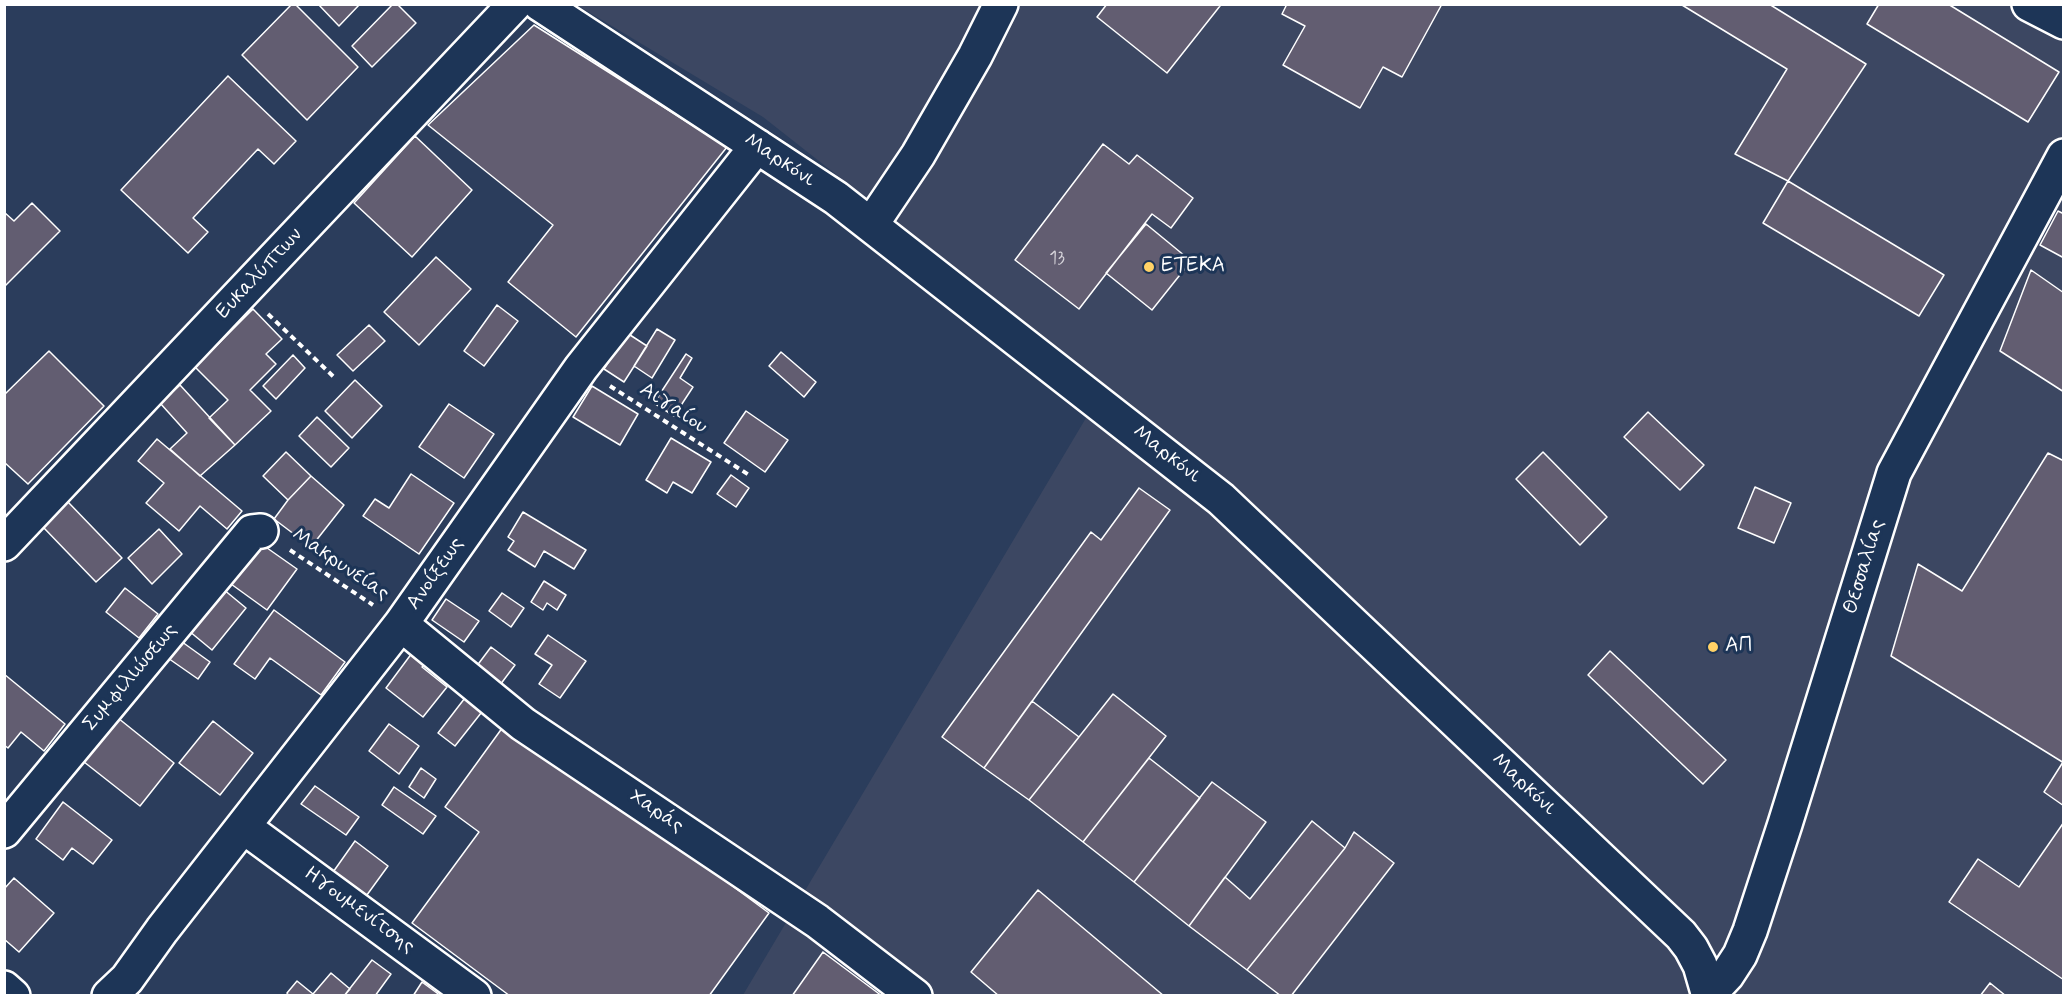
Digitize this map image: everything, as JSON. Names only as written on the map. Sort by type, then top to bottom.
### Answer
[{"type":"street","name":"Ευκαλύπτων","points":[[4,544],[515,4]]},
{"type":"street","name":"Μαρκόνι","points":[[540,4],[836,198],[1221,499],[1680,935],[1700,965],[1709,995]]},
{"type":"street","points":[[871,225],[918,155],[975,56],[1001,4]]},
{"type":"street","points":[[2029,4],[2064,22]]},
{"type":"street","name":"Ανοίξεως","points":[[128,990],[162,930],[244,828],[401,624],[581,368],[757,146]]},
{"type":"street","name":"Θεσσαλίας","points":[[1709,995],[1740,955],[1760,905],[1894,473],[2064,156]]},
{"type":"street","name":"Συμφιλιώσεως","points":[[4,831],[252,532],[261,531]]},
{"type":"street","name":"Χαράς","points":[[401,624],[523,724],[816,921],[915,996]]},
{"type":"street","name":"Ηγουμενίτσης","points":[[244,828],[474,996]]},
{"type":"street","points":[[4,988],[13,996]]},
{"type":"path","points":[[243,291],[336,379]]},
{"type":"path","name":"Αιγαίου","points":[[581,368],[749,475]]},
{"type":"path","name":"Μακρυνείας","points":[[261,531],[401,624]]},
{"type":"shaded area","points":[[577,5],[2063,5],[2063,995],[743,995],[1105,386],[763,117]]},
{"type":"building","points":[[292,4],[295,4],[358,67],[307,120],[242,55]]},
{"type":"building","points":[[318,4],[360,4],[339,26]]},
{"type":"building","points":[[393,4],[397,4],[416,23],[372,67],[352,46]]},
{"type":"building","points":[[1107,4],[1218,4],[1220,6],[1167,73],[1097,17]]},
{"type":"building","points":[[1287,4],[1442,4],[1402,77],[1383,67],[1360,108],[1283,65],[1305,26],[1282,14]]},
{"type":"building","points":[[1769,4],[1866,64],[1788,181],[1735,154],[1787,69],[1682,5]]},
{"type":"building","points":[[1879,4],[1948,4],[2059,72],[2028,122],[1867,24]]},
{"type":"building","points":[[534,25],[727,147],[576,337],[508,282],[553,225],[428,125]]},
{"type":"building","points":[[228,76],[296,141],[274,164],[258,149],[193,218],[208,232],[188,253],[121,190]]},
{"type":"building","points":[[415,136],[472,190],[412,257],[354,203]]},
{"type":"building","points":[[1103,144],[1129,164],[1137,155],[1193,198],[1171,228],[1152,214],[1079,309],[1015,260]]},
{"type":"building","points":[[1788,181],[1944,275],[1919,316],[1763,223]]},
{"type":"building","points":[[32,203],[60,231],[4,287],[4,212],[14,221]]},
{"type":"building","points":[[2058,211],[2064,214],[2064,258],[2040,245]]},
{"type":"building","name":"ΕΤΕΚΑ","points":[[1146,224],[1191,261],[1152,310],[1106,273]]},
{"type":"building","points":[[436,257],[471,289],[419,345],[384,312]]},
{"type":"building","points":[[2031,270],[2064,293],[2064,392],[2000,351]]},
{"type":"building","points":[[497,305],[518,321],[484,366],[464,351]]},
{"type":"building","points":[[253,309],[282,339],[266,354],[276,364],[250,390],[271,411],[235,445],[209,418],[228,400],[195,367]]},
{"type":"building","points":[[369,325],[385,341],[353,371],[337,355]]},
{"type":"building","points":[[657,329],[675,340],[652,378],[634,366]]},
{"type":"building","points":[[627,333],[647,346],[624,382],[604,369]]},
{"type":"building","points":[[49,351],[104,406],[28,484],[4,462],[4,395]]},
{"type":"building","points":[[781,352],[816,382],[804,397],[769,366]]},
{"type":"building","points":[[686,354],[692,358],[680,378],[693,387],[674,416],[654,403]]},
{"type":"building","points":[[293,355],[305,368],[276,399],[263,386]]},
{"type":"building","points":[[355,380],[382,406],[352,438],[325,411]]},
{"type":"building","points":[[180,385],[235,445],[200,476],[170,449],[187,433],[160,403]]},
{"type":"building","points":[[592,386],[638,414],[620,445],[573,417]]},
{"type":"building","points":[[449,404],[494,434],[464,478],[419,447]]},
{"type":"building","points":[[746,411],[788,440],[765,472],[724,443]]},
{"type":"building","points":[[1648,412],[1704,465],[1680,490],[1624,437]]},
{"type":"building","points":[[317,417],[349,448],[331,467],[299,436]]},
{"type":"building","points":[[671,438],[711,462],[692,493],[673,482],[667,493],[646,480]]},
{"type":"building","points":[[157,439],[242,511],[227,529],[200,506],[179,531],[146,503],[164,483],[138,461]]},
{"type":"building","points":[[286,452],[311,476],[288,500],[263,476]]},
{"type":"building","points":[[1543,452],[1607,517],[1580,545],[1516,479]]},
{"type":"building","points":[[2048,453],[2064,461],[2064,763],[1891,656],[1918,564],[1962,591]]},
{"type":"building","points":[[411,474],[454,503],[419,554],[363,516],[375,499],[389,508]]},
{"type":"building","points":[[731,475],[749,488],[736,507],[717,494]]},
{"type":"building","points":[[311,476],[344,505],[311,547],[274,519]]},
{"type":"building","points":[[1755,487],[1791,503],[1774,543],[1738,528]]},
{"type":"building","points":[[1139,488],[1170,510],[984,768],[942,737],[1091,532],[1101,540]]},
{"type":"building","points":[[68,502],[122,558],[96,582],[43,527]]},
{"type":"building","points":[[523,512],[586,550],[574,569],[544,551],[535,567],[508,550],[514,541],[508,537]]},
{"type":"building","points":[[159,529],[182,554],[152,584],[128,558]]},
{"type":"building","points":[[260,543],[297,569],[267,610],[231,584]]},
{"type":"building","points":[[544,581],[566,595],[557,610],[547,603],[543,610],[531,602]]},
{"type":"building","points":[[125,588],[158,614],[139,638],[106,612]]},
{"type":"building","points":[[223,589],[246,608],[212,650],[189,631]]},
{"type":"building","points":[[502,593],[524,608],[511,627],[489,611]]},
{"type":"building","points":[[446,599],[479,621],[464,642],[432,620]]},
{"type":"building","points":[[274,610],[345,662],[321,695],[270,658],[255,679],[234,664]]},
{"type":"building","points":[[548,635],[586,661],[560,698],[539,684],[552,665],[535,654]]},
{"type":"building","points":[[178,639],[210,662],[198,679],[165,656]]},
{"type":"building","points":[[491,647],[515,665],[500,685],[476,667]]},
{"type":"building","points":[[1610,651],[1726,760],[1703,784],[1588,675]]},
{"type":"building","points":[[412,653],[426,663],[422,667],[447,687],[423,717],[386,688]]},
{"type":"building","points":[[4,674],[65,724],[44,751],[21,732],[8,748],[4,745]]},
{"type":"building","points":[[468,694],[485,708],[455,746],[438,733]]},
{"type":"building","points":[[1113,694],[1166,736],[1083,842],[1029,800]]},
{"type":"building","points":[[1032,701],[1079,737],[1029,800],[984,768]]},
{"type":"building","points":[[113,714],[174,763],[140,806],[79,758]]},
{"type":"building","points":[[508,720],[769,913],[709,996],[510,996],[412,923],[479,832],[445,807]]},
{"type":"building","points":[[213,721],[253,753],[220,795],[179,763]]},
{"type":"building","points":[[389,724],[419,746],[399,774],[369,751]]},
{"type":"building","points":[[1149,758],[1200,798],[1134,882],[1083,842]]},
{"type":"building","points":[[2064,763],[2064,806],[2044,792]]},
{"type":"building","points":[[421,768],[436,779],[424,798],[409,787]]},
{"type":"building","points":[[1212,782],[1266,822],[1189,926],[1134,882]]},
{"type":"building","points":[[315,786],[359,817],[346,835],[301,804]]},
{"type":"building","points":[[394,787],[436,816],[423,834],[382,805]]},
{"type":"building","points":[[63,802],[112,840],[93,864],[72,848],[63,860],[36,839]]},
{"type":"building","points":[[1312,821],[1345,848],[1247,970],[1189,926],[1225,877],[1250,899]]},
{"type":"building","points":[[2064,822],[2064,980],[1949,902],[1978,859],[2019,887]]},
{"type":"building","points":[[1354,832],[1394,863],[1291,996],[1281,996],[1247,970],[1345,848]]},
{"type":"building","points":[[355,841],[388,866],[364,899],[331,875]]},
{"type":"building","points":[[14,878],[54,913],[19,952],[4,939],[4,889]]},
{"type":"building","points":[[1038,890],[1164,996],[999,996],[971,972]]},
{"type":"building","points":[[823,952],[882,996],[792,996]]},
{"type":"building","points":[[372,960],[391,974],[375,996],[344,996]]},
{"type":"building","points":[[331,973],[350,989],[344,996],[289,996],[287,993],[297,981],[313,994]]},
{"type":"building","points":[[422,982],[441,996],[413,996]]},
{"type":"building","points":[[1990,983],[2006,996],[1980,996]]},
{"type":"place","name":"ΕΤΕΚΑ","points":[[1149,267]]},
{"type":"place","name":"ΑΠ","points":[[1713,647]]}]
